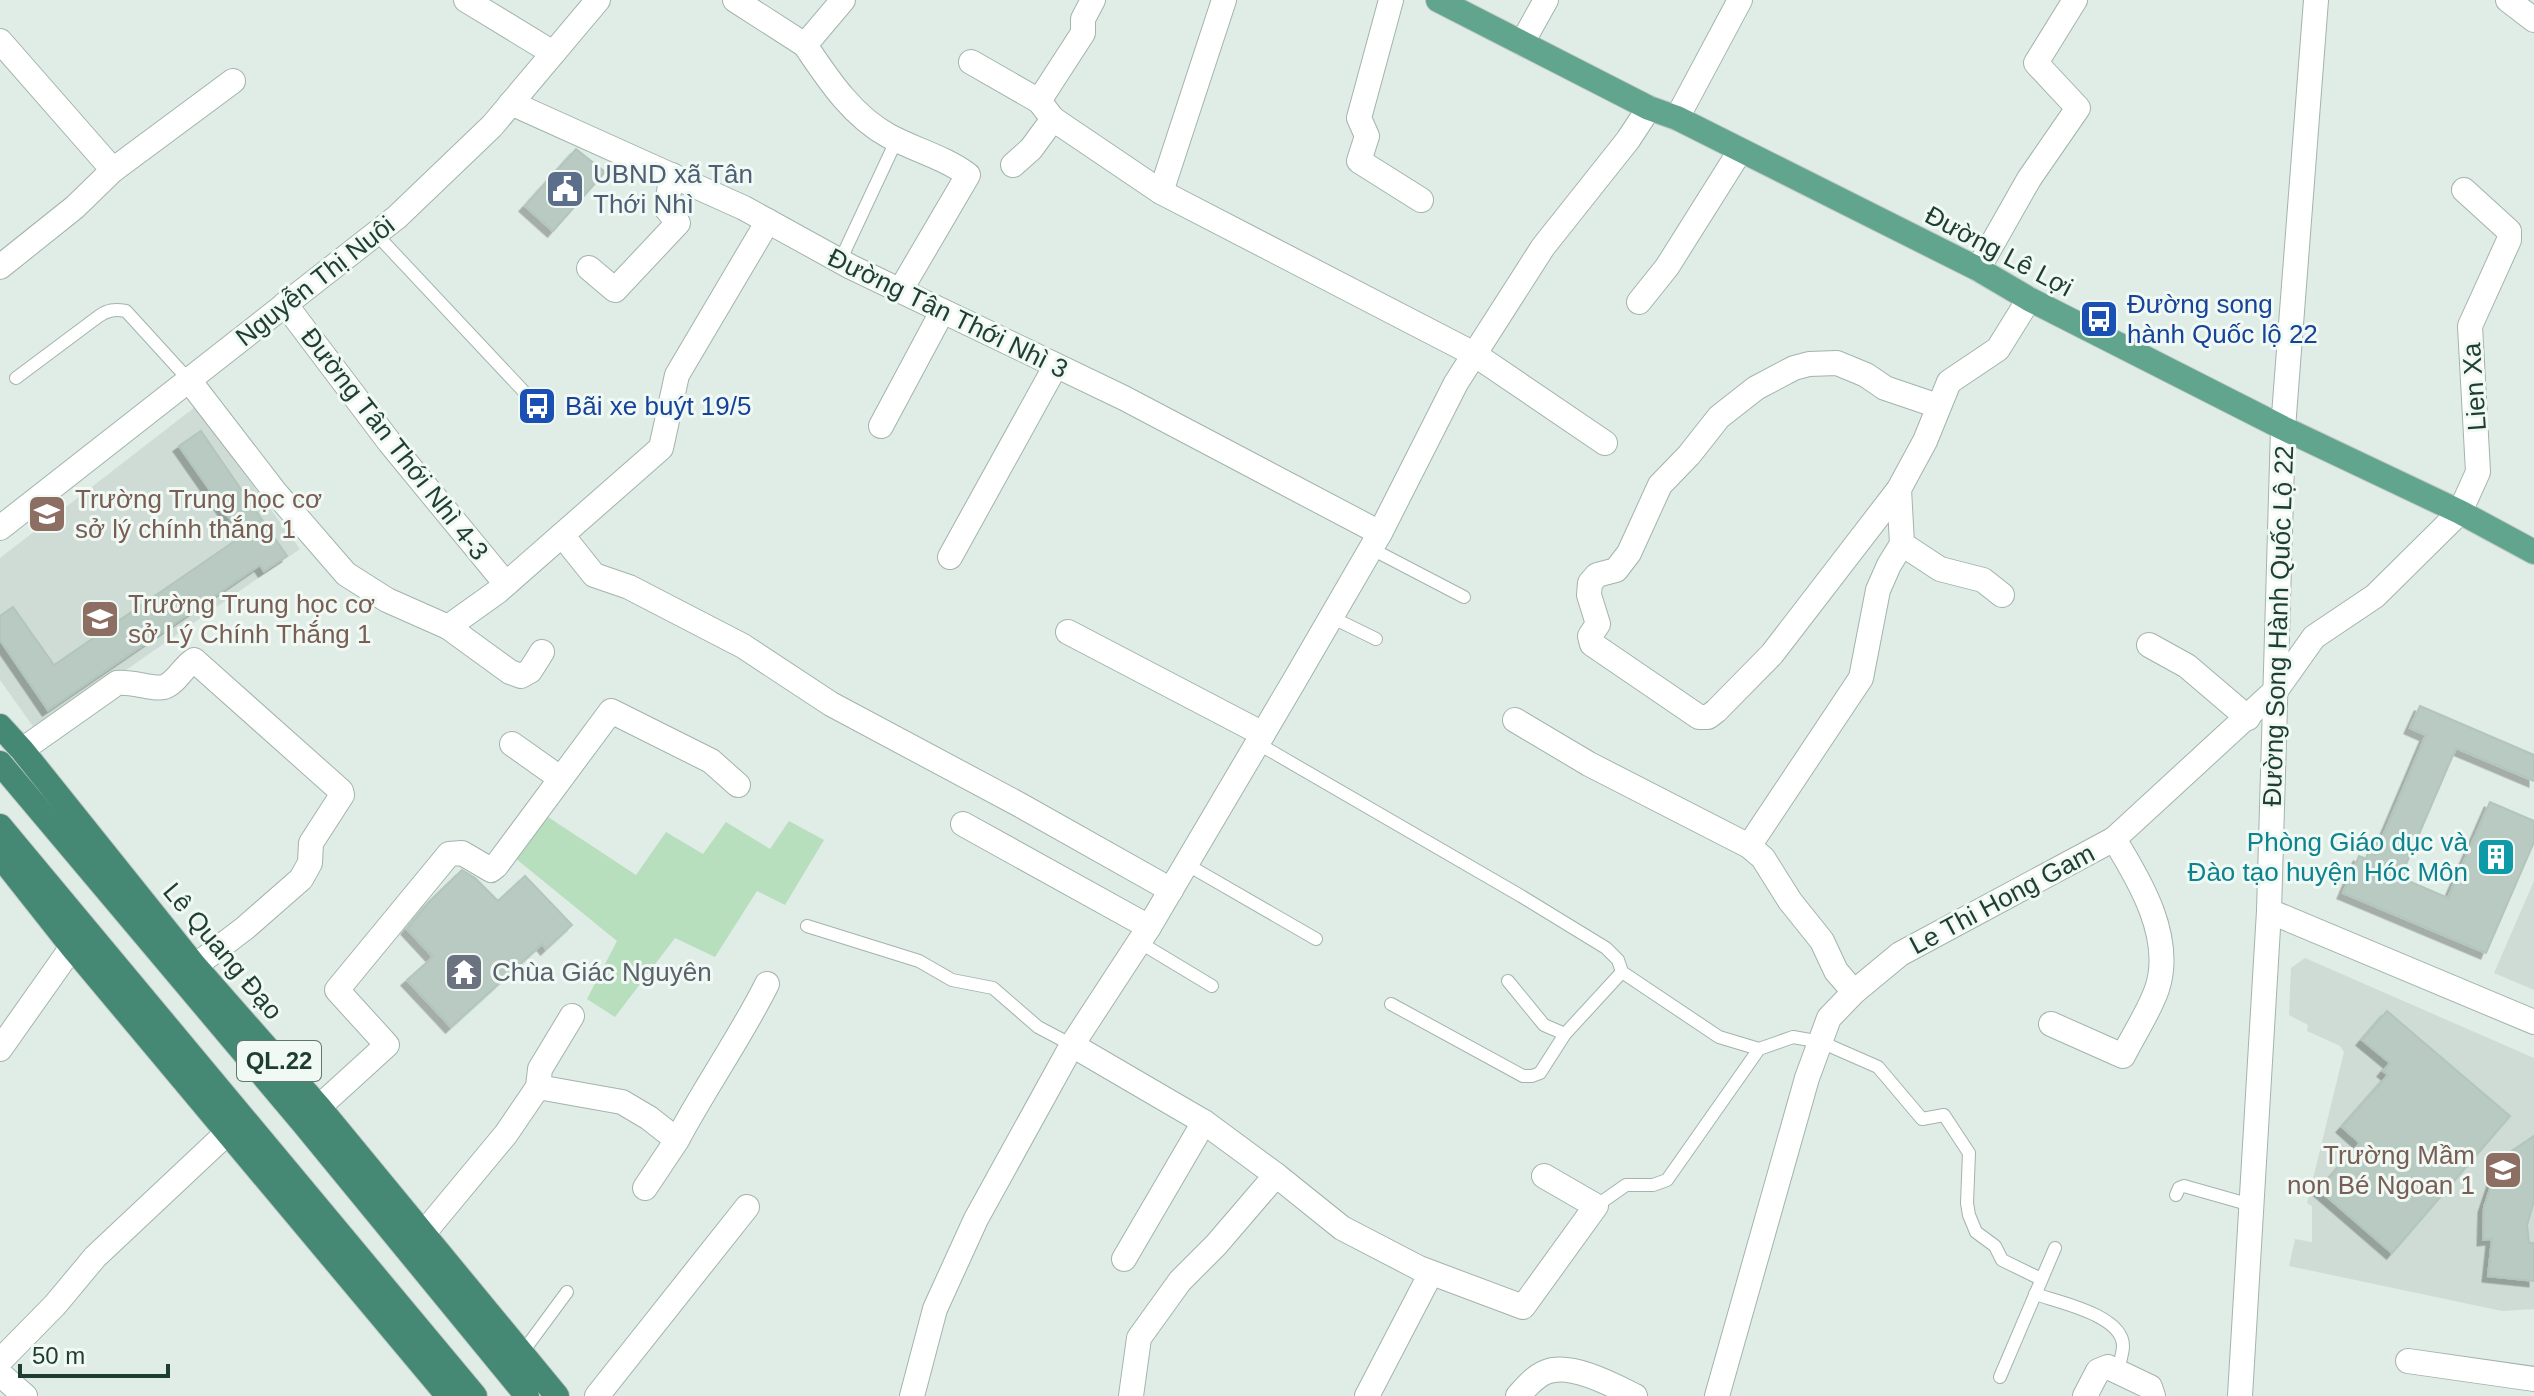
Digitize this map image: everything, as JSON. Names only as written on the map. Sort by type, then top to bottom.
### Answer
[{"type":"highway","name":"Lê Quang Đạo","points":[[0,726],[195,966],[319,1107],[557,1396]]},
{"type":"highway","name":"Lê Quang Đạo","points":[[0,763],[244,1052],[527,1396]]},
{"type":"highway","name":"QL.22","points":[[0,826],[475,1396]]},
{"type":"highway","points":[[1,860],[448,1396]]},
{"type":"main road","name":"Đường Lê Lợi","points":[[1438,0],[1649,108],[1677,118],[1978,269],[2029,299],[2283,428],[2460,512],[2534,552]]},
{"type":"street","points":[[466,0],[553,53]]},
{"type":"street","name":"Nguyễn Thị Nuôi","points":[[0,528],[397,217],[481,136],[598,0]]},
{"type":"street","points":[[735,0],[805,45],[840,95],[866,120],[968,175],[900,291]]},
{"type":"street","points":[[805,45],[843,0]]},
{"type":"street","points":[[1013,165],[1031,149],[1083,33],[1083,19],[1093,0]]},
{"type":"street","points":[[1161,192],[1224,0]]},
{"type":"street","points":[[1391,0],[1359,118],[1367,136],[1359,161],[1421,200]]},
{"type":"street","points":[[1522,43],[1546,0]]},
{"type":"street","points":[[1677,118],[1740,0]]},
{"type":"street","points":[[1978,269],[2029,179],[2078,108],[2036,63],[2075,0]]},
{"type":"street","name":"Đường Song Hành Quốc Lộ 22","points":[[2240,1396],[2269,911],[2283,428],[2316,0]]},
{"type":"street","points":[[2508,0],[2534,20]]},
{"type":"street","points":[[0,41],[113,170]]},
{"type":"street","points":[[971,62],[1046,110],[1161,192],[1474,354],[1605,443]]},
{"type":"street","points":[[0,267],[75,207],[113,170],[233,81]]},
{"type":"street","name":"Đường Tân Thới Nhì 3","points":[[511,103],[768,221],[942,312],[1124,398],[1375,540]]},
{"type":"street","points":[[912,1396],[941,1296],[976,1219],[1072,1045],[1171,890],[1331,617],[1375,540],[1456,383],[1543,247],[1628,140],[1649,108]]},
{"type":"street","points":[[1639,302],[1667,267],[1740,151]]},
{"type":"street","points":[[589,268],[615,290],[678,223],[666,208],[672,175]]},
{"type":"street","name":"Lien Xa","points":[[2460,512],[2478,472],[2470,326],[2509,240],[2509,231],[2464,190]]},
{"type":"street","points":[[448,627],[506,584],[661,448],[677,375],[768,221]]},
{"type":"street","points":[[1938,406],[1885,388],[1866,375],[1837,363],[1794,368],[1746,395],[1719,417],[1660,485],[1629,553],[1616,570],[1597,575],[1590,583],[1589,595],[1598,624],[1590,636],[1592,644],[1695,715],[1708,717],[1737,692],[1772,654],[1899,489],[1925,441],[1949,382],[1998,349],[2029,299]]},
{"type":"street","name":"Đường Tân Thới Nhì 4-3","points":[[285,304],[390,443],[506,584]]},
{"type":"street","points":[[881,426],[942,312]]},
{"type":"street","points":[[950,557],[1055,367]]},
{"type":"street","points":[[188,379],[275,492],[346,574],[387,600],[448,627],[510,672],[521,676],[530,671],[542,652]]},
{"type":"street","points":[[1749,846],[1800,765],[1855,689],[1864,667],[1878,590],[1902,544],[1899,489]]},
{"type":"street","name":"Le Thi Hong Gam","points":[[1717,1396],[1807,1078],[1829,1018],[1854,992],[1900,954],[2114,839],[2277,689],[2314,637],[2375,596],[2460,512]]},
{"type":"street","points":[[562,535],[594,575],[629,587],[743,646],[831,704],[1171,890]]},
{"type":"street","points":[[1902,544],[1945,572],[1983,580],[2002,595]]},
{"type":"street","points":[[1068,632],[1260,738]]},
{"type":"street","points":[[2149,645],[2187,666],[2248,718]]},
{"type":"street","points":[[22,750],[117,683],[129,681],[160,688],[168,685],[194,660],[341,791],[342,795],[311,843],[310,863],[301,879],[195,966]]},
{"type":"street","points":[[319,1107],[387,1045],[337,990],[449,854],[462,853],[491,870],[611,711],[711,761],[738,785]]},
{"type":"street","points":[[1515,720],[1589,764],[1749,846],[1763,858],[1790,901],[1822,941],[1836,971],[1854,992]]},
{"type":"street","points":[[512,744],[560,778]]},
{"type":"street","points":[[963,824],[1144,934]]},
{"type":"street","points":[[2051,1024],[2123,1056],[2157,988],[2161,951],[2153,913],[2135,873],[2114,839]]},
{"type":"street","points":[[2269,911],[2534,1022]]},
{"type":"street","points":[[0,1049],[72,947]]},
{"type":"street","points":[[645,1188],[744,1031],[767,984]]},
{"type":"street","points":[[423,1234],[506,1134],[538,1087],[540,1069],[572,1016]]},
{"type":"street","points":[[1072,1045],[1204,1122],[1342,1228],[1431,1273],[1523,1307],[1596,1206],[1544,1176]]},
{"type":"street","points":[[538,1087],[622,1102],[677,1140]]},
{"type":"street","points":[[1124,1259],[1204,1122]]},
{"type":"street","points":[[0,1361],[55,1305],[95,1257],[228,1132]]},
{"type":"street","points":[[1131,1396],[1139,1338],[1180,1281],[1216,1245],[1276,1175]]},
{"type":"street","points":[[597,1396],[747,1207]]},
{"type":"street","points":[[1367,1396],[1431,1273]]},
{"type":"street","points":[[2408,1361],[2534,1379]]},
{"type":"street","points":[[2085,1396],[2102,1368],[2108,1367],[2150,1387],[2153,1396]]},
{"type":"street","points":[[1518,1396],[1529,1382],[1557,1369],[1587,1375],[1635,1396]]},
{"type":"street","points":[[0,1374],[25,1396]]},
{"type":"lane","points":[[840,261],[897,139]]},
{"type":"lane","points":[[376,234],[529,397]]},
{"type":"lane","points":[[16,378],[99,316],[117,309],[126,311],[188,379]]},
{"type":"lane","points":[[1375,540],[1464,597]]},
{"type":"lane","points":[[1331,617],[1376,639]]},
{"type":"lane","points":[[1260,738],[1606,948],[1618,960],[1622,972],[1719,1037],[1759,1049]]},
{"type":"lane","points":[[1186,864],[1316,939]]},
{"type":"lane","points":[[807,926],[919,961],[952,980],[993,988],[1038,1027],[1072,1045]]},
{"type":"lane","points":[[1144,934],[1212,986]]},
{"type":"lane","points":[[1391,1004],[1523,1076],[1532,1076],[1540,1073],[1565,1034],[1622,972]]},
{"type":"lane","points":[[1508,981],[1544,1025],[1565,1034]]},
{"type":"lane","points":[[1596,1206],[1626,1185],[1653,1185],[1667,1180],[1759,1049],[1793,1037],[1821,1042],[1878,1067],[1922,1119],[1944,1115],[1969,1153],[1967,1203],[1976,1232],[1995,1246],[2002,1260],[2041,1279]]},
{"type":"lane","points":[[2176,1195],[2179,1188],[2184,1186],[2251,1205]]},
{"type":"lane","points":[[2000,1377],[2055,1248]]},
{"type":"lane","points":[[522,1353],[567,1292]]},
{"type":"lane","points":[[2035,1294],[2089,1311],[2114,1326],[2121,1335],[2123,1346],[2118,1371]]},
{"type":"shaded area","name":"Trường Trung học cơ sở Lý Chính Thắng 1","points":[[195,407],[300,549],[37,732],[0,680],[0,558]]},
{"type":"shaded area","points":[[2534,881],[2534,990],[2494,973]]},
{"type":"shaded area","points":[[2305,958],[2534,1058],[2534,1309],[2502,1311],[2289,1266],[2295,1239],[2312,1242],[2312,1206],[2307,1203],[2344,1052],[2340,1046],[2307,1031],[2308,1025],[2289,1015],[2291,968]]},
{"type":"green space","points":[[545,815],[636,875],[666,832],[703,854],[726,822],[770,849],[789,821],[824,840],[785,905],[757,891],[715,957],[675,938],[615,1017],[587,999],[617,941],[515,858]]},
{"type":"building","name":"UBND xã Tân Thới Nhì","points":[[576,149],[605,172],[553,231],[525,206]]},
{"type":"building","points":[[201,431],[287,556],[264,571],[260,565],[48,710],[0,640],[0,616],[13,607],[54,665],[242,536],[179,446]]},
{"type":"building","name":"Phòng Giáo dục và Đào tạo huyện Hóc Môn","points":[[2420,706],[2534,755],[2534,781],[2456,748],[2404,869],[2410,871],[2406,880],[2448,898],[2490,802],[2534,821],[2534,842],[2486,953],[2343,893],[2359,856],[2366,859],[2368,852],[2375,855],[2426,735],[2410,728]]},
{"type":"building","points":[[462,870],[475,878],[498,901],[525,876],[572,925],[546,949],[542,944],[451,1027],[407,980],[433,957],[407,929]]},
{"type":"building","points":[[2387,1011],[2510,1116],[2392,1253],[2319,1190],[2360,1143],[2342,1127],[2388,1075],[2383,1071],[2390,1063],[2362,1040]]},
{"type":"building","points":[[2534,1136],[2534,1201],[2527,1225],[2529,1243],[2534,1243],[2534,1281],[2488,1276],[2492,1239],[2483,1240],[2484,1207],[2500,1159]]},
{"type":"place","name":"UBND xã Tân Thới Nhì","points":[[565,189]]},
{"type":"place","name":"Đường song hành Quốc lộ 22","points":[[2099,319]]},
{"type":"place","name":"Bãi xe buýt 19/5","points":[[537,406]]},
{"type":"place","name":"Trường Trung học cơ sở lý chính thắng 1","points":[[47,514]]},
{"type":"place","name":"Trường Trung học cơ sở Lý Chính Thắng 1","points":[[100,619]]},
{"type":"place","name":"Phòng Giáo dục và Đào tạo huyện Hóc Môn","points":[[2496,857]]},
{"type":"place","name":"Chùa Giác Nguyên","points":[[464,972]]},
{"type":"place","name":"Trường Mầm non Bé Ngoan 1","points":[[2503,1170]]}]
